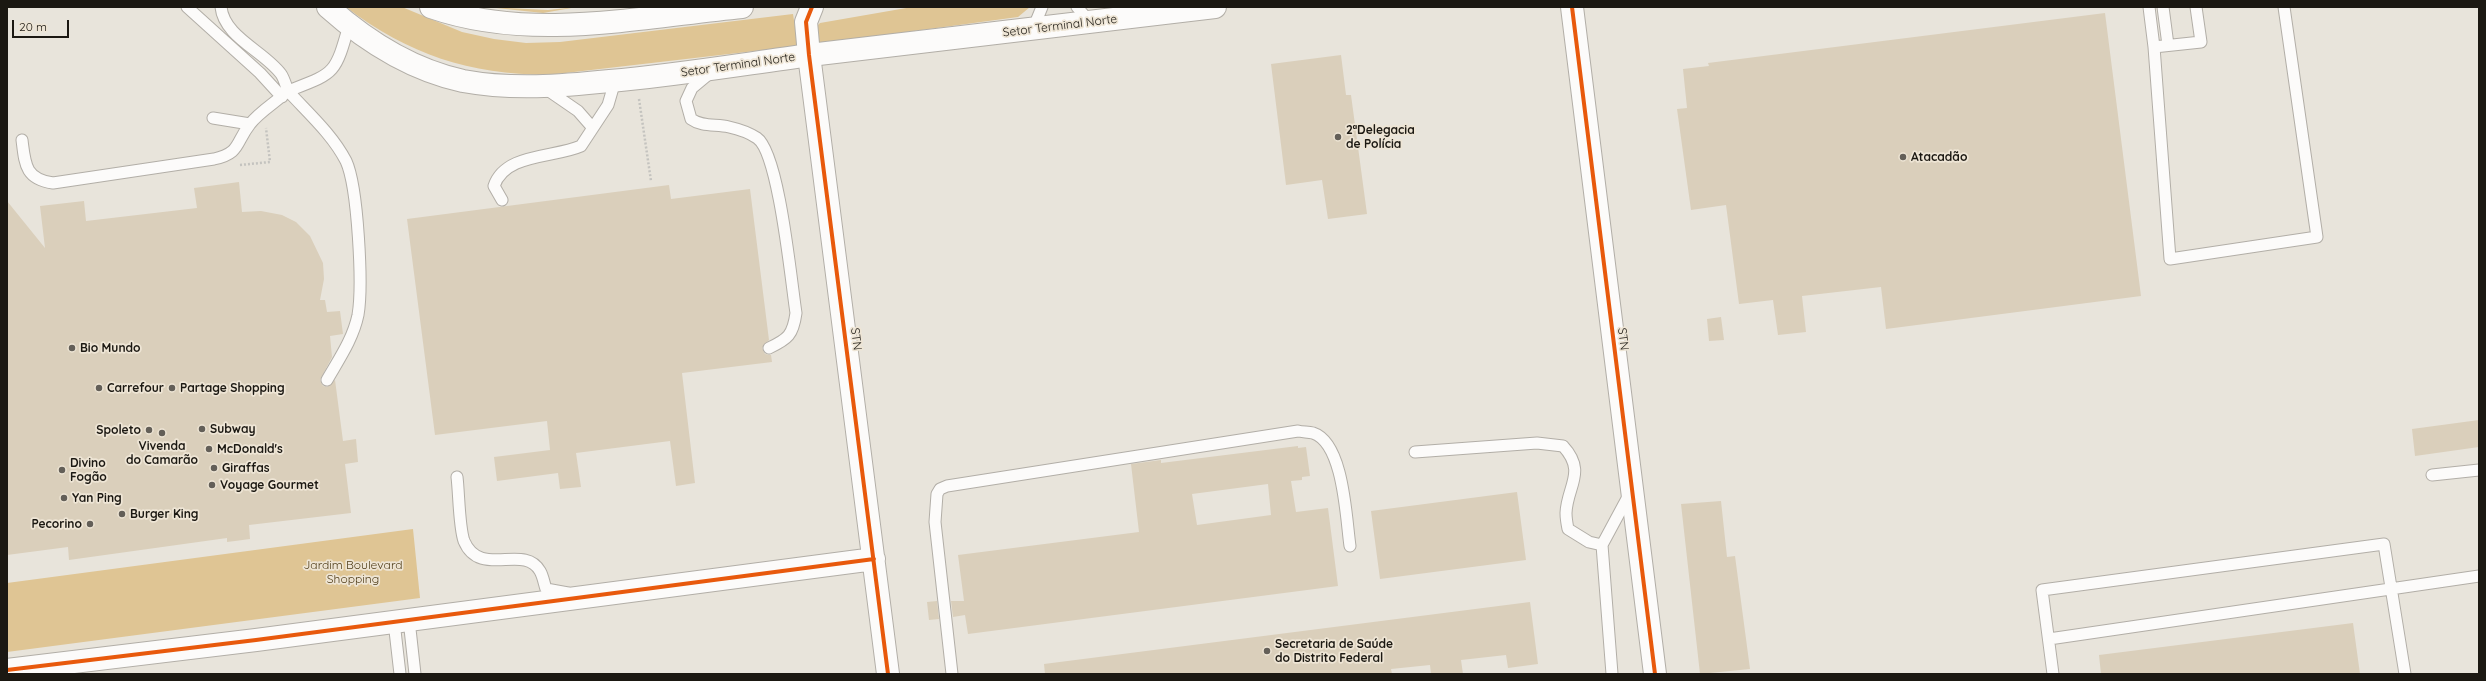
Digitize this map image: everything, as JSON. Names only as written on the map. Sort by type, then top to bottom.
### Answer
[{"type":"street","name":"Setor Terminal Norte","points":[[328,7],[349,25],[402,58],[434,74],[466,81],[544,88],[715,70],[809,55],[1033,30],[1084,15],[1215,7]]},
{"type":"street","points":[[431,7],[468,19],[505,24],[590,24],[684,10],[742,7]]},
{"type":"street","name":"STN","points":[[812,7],[806,22],[809,55],[888,674]]},
{"type":"street","name":"STN","points":[[1572,7],[1655,674]]},
{"type":"street","points":[[7,670],[582,598],[874,559]]},
{"type":"lane","points":[[187,7],[285,94],[334,141],[346,163],[354,198],[361,262],[358,314],[350,340],[327,380]]},
{"type":"lane","points":[[221,7],[222,17],[229,27],[281,74],[285,94]]},
{"type":"lane","points":[[1033,30],[1042,7]]},
{"type":"lane","points":[[2149,7],[2154,47],[2170,259],[2317,237],[2284,7]]},
{"type":"lane","points":[[2163,7],[2168,45]]},
{"type":"lane","points":[[2154,47],[2201,42],[2196,7]]},
{"type":"lane","points":[[22,140],[24,161],[28,169],[35,178],[53,183],[228,156],[234,152],[250,124],[285,94],[326,77],[333,69],[340,56],[349,25]]},
{"type":"lane","points":[[715,70],[692,88],[686,101],[688,115],[694,121],[702,124],[728,126],[758,139],[765,146],[775,175],[796,313],[794,327],[787,340],[769,348]]},
{"type":"lane","points":[[502,200],[497,195],[494,186],[498,176],[506,169],[528,159],[581,146],[592,127],[625,80]]},
{"type":"lane","points":[[544,88],[578,112],[592,127]]},
{"type":"lane","points":[[213,118],[250,124]]},
{"type":"lane","points":[[952,674],[935,522],[937,494],[940,489],[947,486],[1298,431],[1314,433],[1327,446],[1341,475],[1350,546]]},
{"type":"lane","points":[[1414,452],[1537,443],[1563,446],[1572,455],[1576,478],[1566,512],[1568,529],[1589,542],[1602,545]]},
{"type":"lane","points":[[2432,475],[2479,470]]},
{"type":"lane","points":[[457,477],[464,540],[473,554],[486,560],[525,559],[540,570],[546,589]]},
{"type":"lane","points":[[1612,674],[1602,545],[1632,489]]},
{"type":"lane","points":[[2053,674],[2042,590],[2384,544],[2405,674]]},
{"type":"lane","points":[[2049,639],[2479,576]]},
{"type":"lane","points":[[511,607],[524,596],[546,589],[582,598]]},
{"type":"lane","points":[[400,674],[401,621]]},
{"type":"lane","points":[[401,621],[415,674]]},
{"type":"path","points":[[625,80],[651,181]]},
{"type":"path","points":[[235,166],[270,162],[265,112]]},
{"type":"green space","points":[[346,7],[402,7],[462,32],[494,39],[526,43],[560,42],[793,14],[798,46],[548,75],[519,74],[466,66],[441,59],[393,38]]},
{"type":"green space","points":[[487,7],[548,10],[577,7],[543,13]]},
{"type":"green space","points":[[912,7],[1030,7],[1018,17],[818,44],[816,27],[820,23]]},
{"type":"green space","name":"Jardim Boulevard Shopping","points":[[413,529],[420,598],[7,652],[7,583]]},
{"type":"building","name":"Atacadão","points":[[2105,13],[2141,296],[1886,329],[1881,287],[1802,296],[1806,332],[1778,335],[1773,300],[1739,304],[1726,205],[1691,210],[1677,109],[1687,108],[1683,69],[1709,66],[1708,63]]},
{"type":"building","name":"2ªDelegacia de Polícia","points":[[1341,55],[1346,95],[1351,95],[1367,214],[1328,219],[1322,180],[1286,185],[1271,64]]},
{"type":"building","name":"Partage Shopping","points":[[239,182],[242,212],[261,211],[282,215],[296,222],[310,236],[323,263],[324,279],[320,300],[325,300],[327,312],[340,311],[343,334],[330,336],[332,357],[320,380],[323,386],[327,387],[335,380],[343,441],[356,439],[358,462],[345,464],[351,513],[249,525],[250,539],[227,542],[227,538],[69,560],[68,547],[7,555],[7,201],[45,248],[40,206],[84,201],[86,221],[197,208],[194,188]]},
{"type":"building","points":[[669,185],[671,199],[750,189],[769,340],[762,348],[765,354],[771,355],[772,362],[682,373],[695,483],[676,486],[670,441],[576,453],[581,487],[560,489],[558,473],[497,481],[494,457],[550,450],[547,421],[435,435],[407,219]]},
{"type":"building","points":[[1721,317],[1724,340],[1709,341],[1707,319]]},
{"type":"building","points":[[2479,420],[2479,447],[2415,456],[2412,429]]},
{"type":"building","points":[[1298,446],[1298,448],[1306,447],[1310,476],[1302,477],[1302,480],[1291,481],[1296,512],[1328,508],[1338,586],[968,634],[965,615],[953,617],[951,601],[964,601],[958,555],[1139,532],[1131,464],[1161,460],[1161,463]],"holes":[[[1268,484],[1271,515],[1197,525],[1192,494]]]},
{"type":"building","points":[[1517,492],[1526,560],[1380,579],[1371,511]]},
{"type":"building","points":[[1721,501],[1727,557],[1735,556],[1750,669],[1700,674],[1681,504]]},
{"type":"building","points":[[937,601],[939,619],[929,620],[927,602]]},
{"type":"building","points":[[1530,602],[1538,664],[1508,668],[1506,655],[1461,660],[1463,674],[1431,674],[1430,665],[1391,669],[1392,674],[1045,674],[1044,664]]},
{"type":"building","points":[[2353,623],[2360,674],[2101,674],[2099,655]]},
{"type":"cycle path","points":[[812,7],[806,22],[809,55],[888,674]]},
{"type":"cycle path","points":[[1572,7],[1655,674]]},
{"type":"cycle path","points":[[7,670],[256,640],[874,559]]},
{"type":"place","name":"2ªDelegacia de Polícia","points":[[1338,137]]},
{"type":"place","name":"Atacadão","points":[[1903,157]]},
{"type":"place","name":"Bio Mundo","points":[[72,348]]},
{"type":"place","name":"Carrefour","points":[[99,388]]},
{"type":"place","name":"Partage Shopping","points":[[172,388]]},
{"type":"place","name":"Subway","points":[[202,429]]},
{"type":"place","name":"Spoleto","points":[[149,430]]},
{"type":"place","name":"Vivenda do Camarão","points":[[162,433]]},
{"type":"place","name":"McDonald's","points":[[209,449]]},
{"type":"place","name":"Giraffas","points":[[214,468]]},
{"type":"place","name":"Divino Fogão","points":[[62,470]]},
{"type":"place","name":"Voyage Gourmet","points":[[212,485]]},
{"type":"place","name":"Yan Ping","points":[[64,498]]},
{"type":"place","name":"Burger King","points":[[122,514]]},
{"type":"place","name":"Pecorino","points":[[90,524]]},
{"type":"place","name":"Secretaria de Saúde do Distrito Federal","points":[[1267,651]]}]
